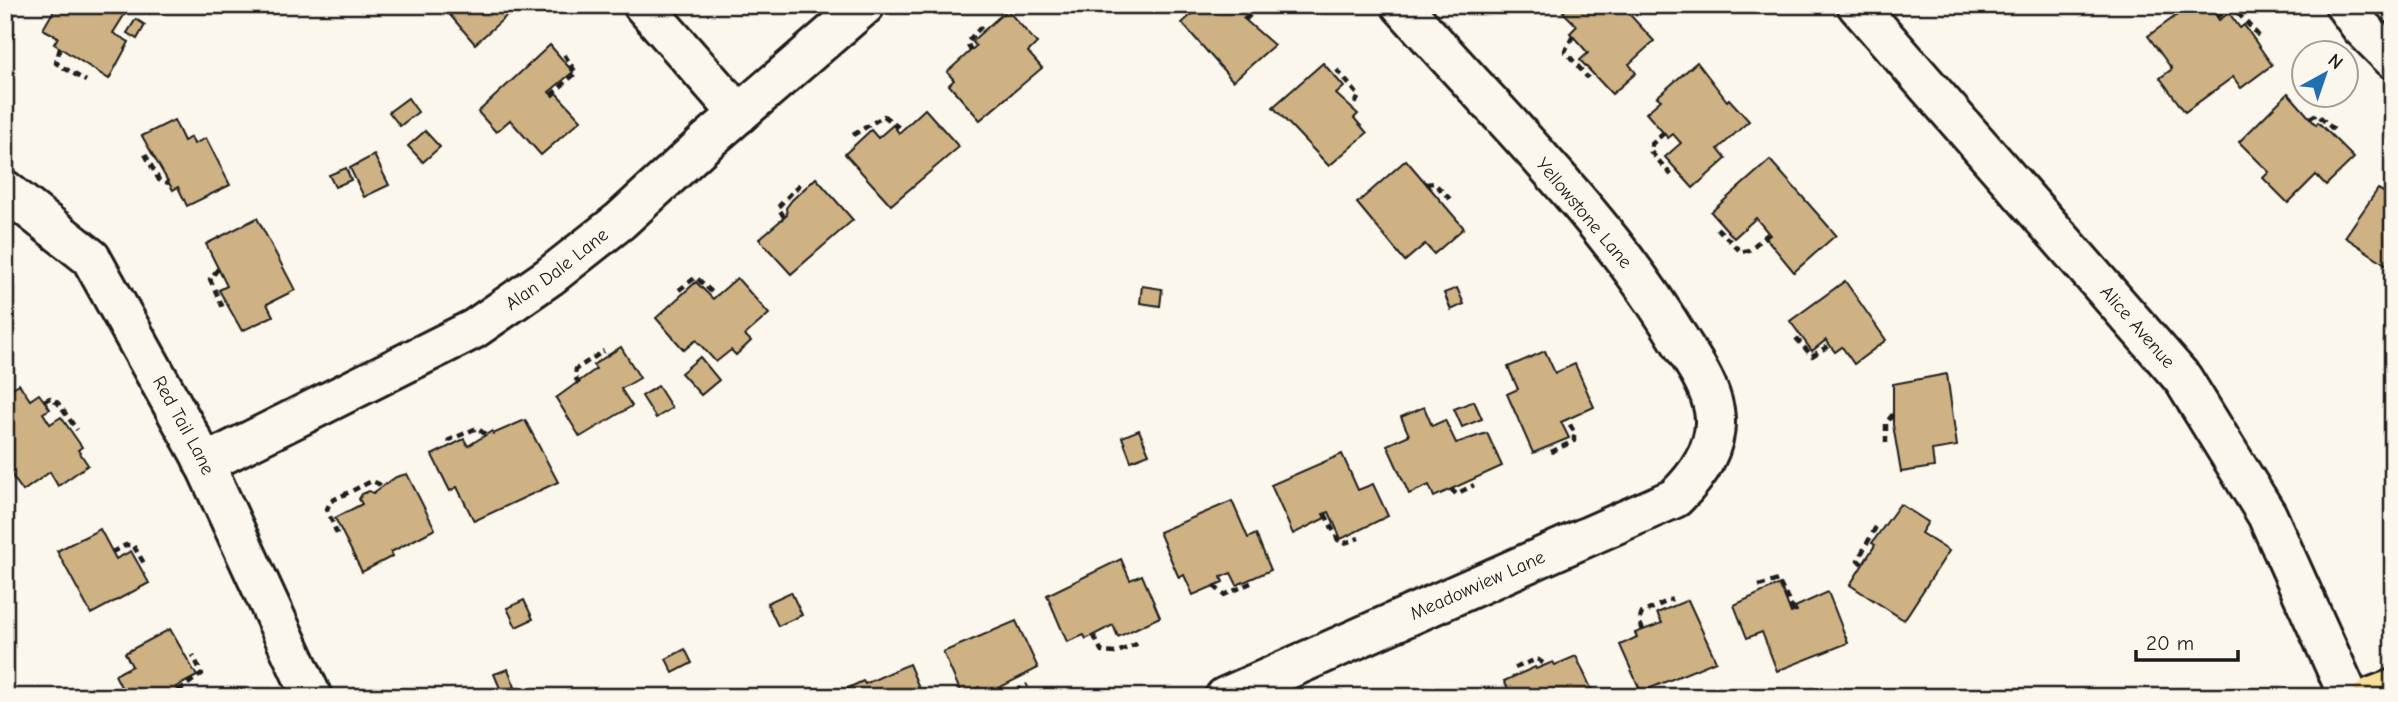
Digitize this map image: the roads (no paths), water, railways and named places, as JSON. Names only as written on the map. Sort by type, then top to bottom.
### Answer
[{"type":"main road","points":[[2372,697],[2393,689]]},
{"type":"street","points":[[643,5],[739,114]]},
{"type":"street","name":"Alan Dale Lane","points":[[204,464],[474,329],[550,277],[612,228],[865,5]]},
{"type":"street","name":"Yellowstone Lane","points":[[1401,5],[1530,147],[1614,247],[1658,305],[1707,385],[1715,413],[1711,449]]},
{"type":"street","name":"Alice Avenue","points":[[1857,5],[2183,379],[2267,515],[2349,697]]},
{"type":"street","points":[[2345,5],[2361,27],[2393,59]]},
{"type":"street","name":"Red Tail Lane","points":[[5,190],[91,258],[204,464],[312,697]]},
{"type":"street","name":"Meadowview Lane","points":[[1225,697],[1675,498],[1695,479],[1711,449]]}]
